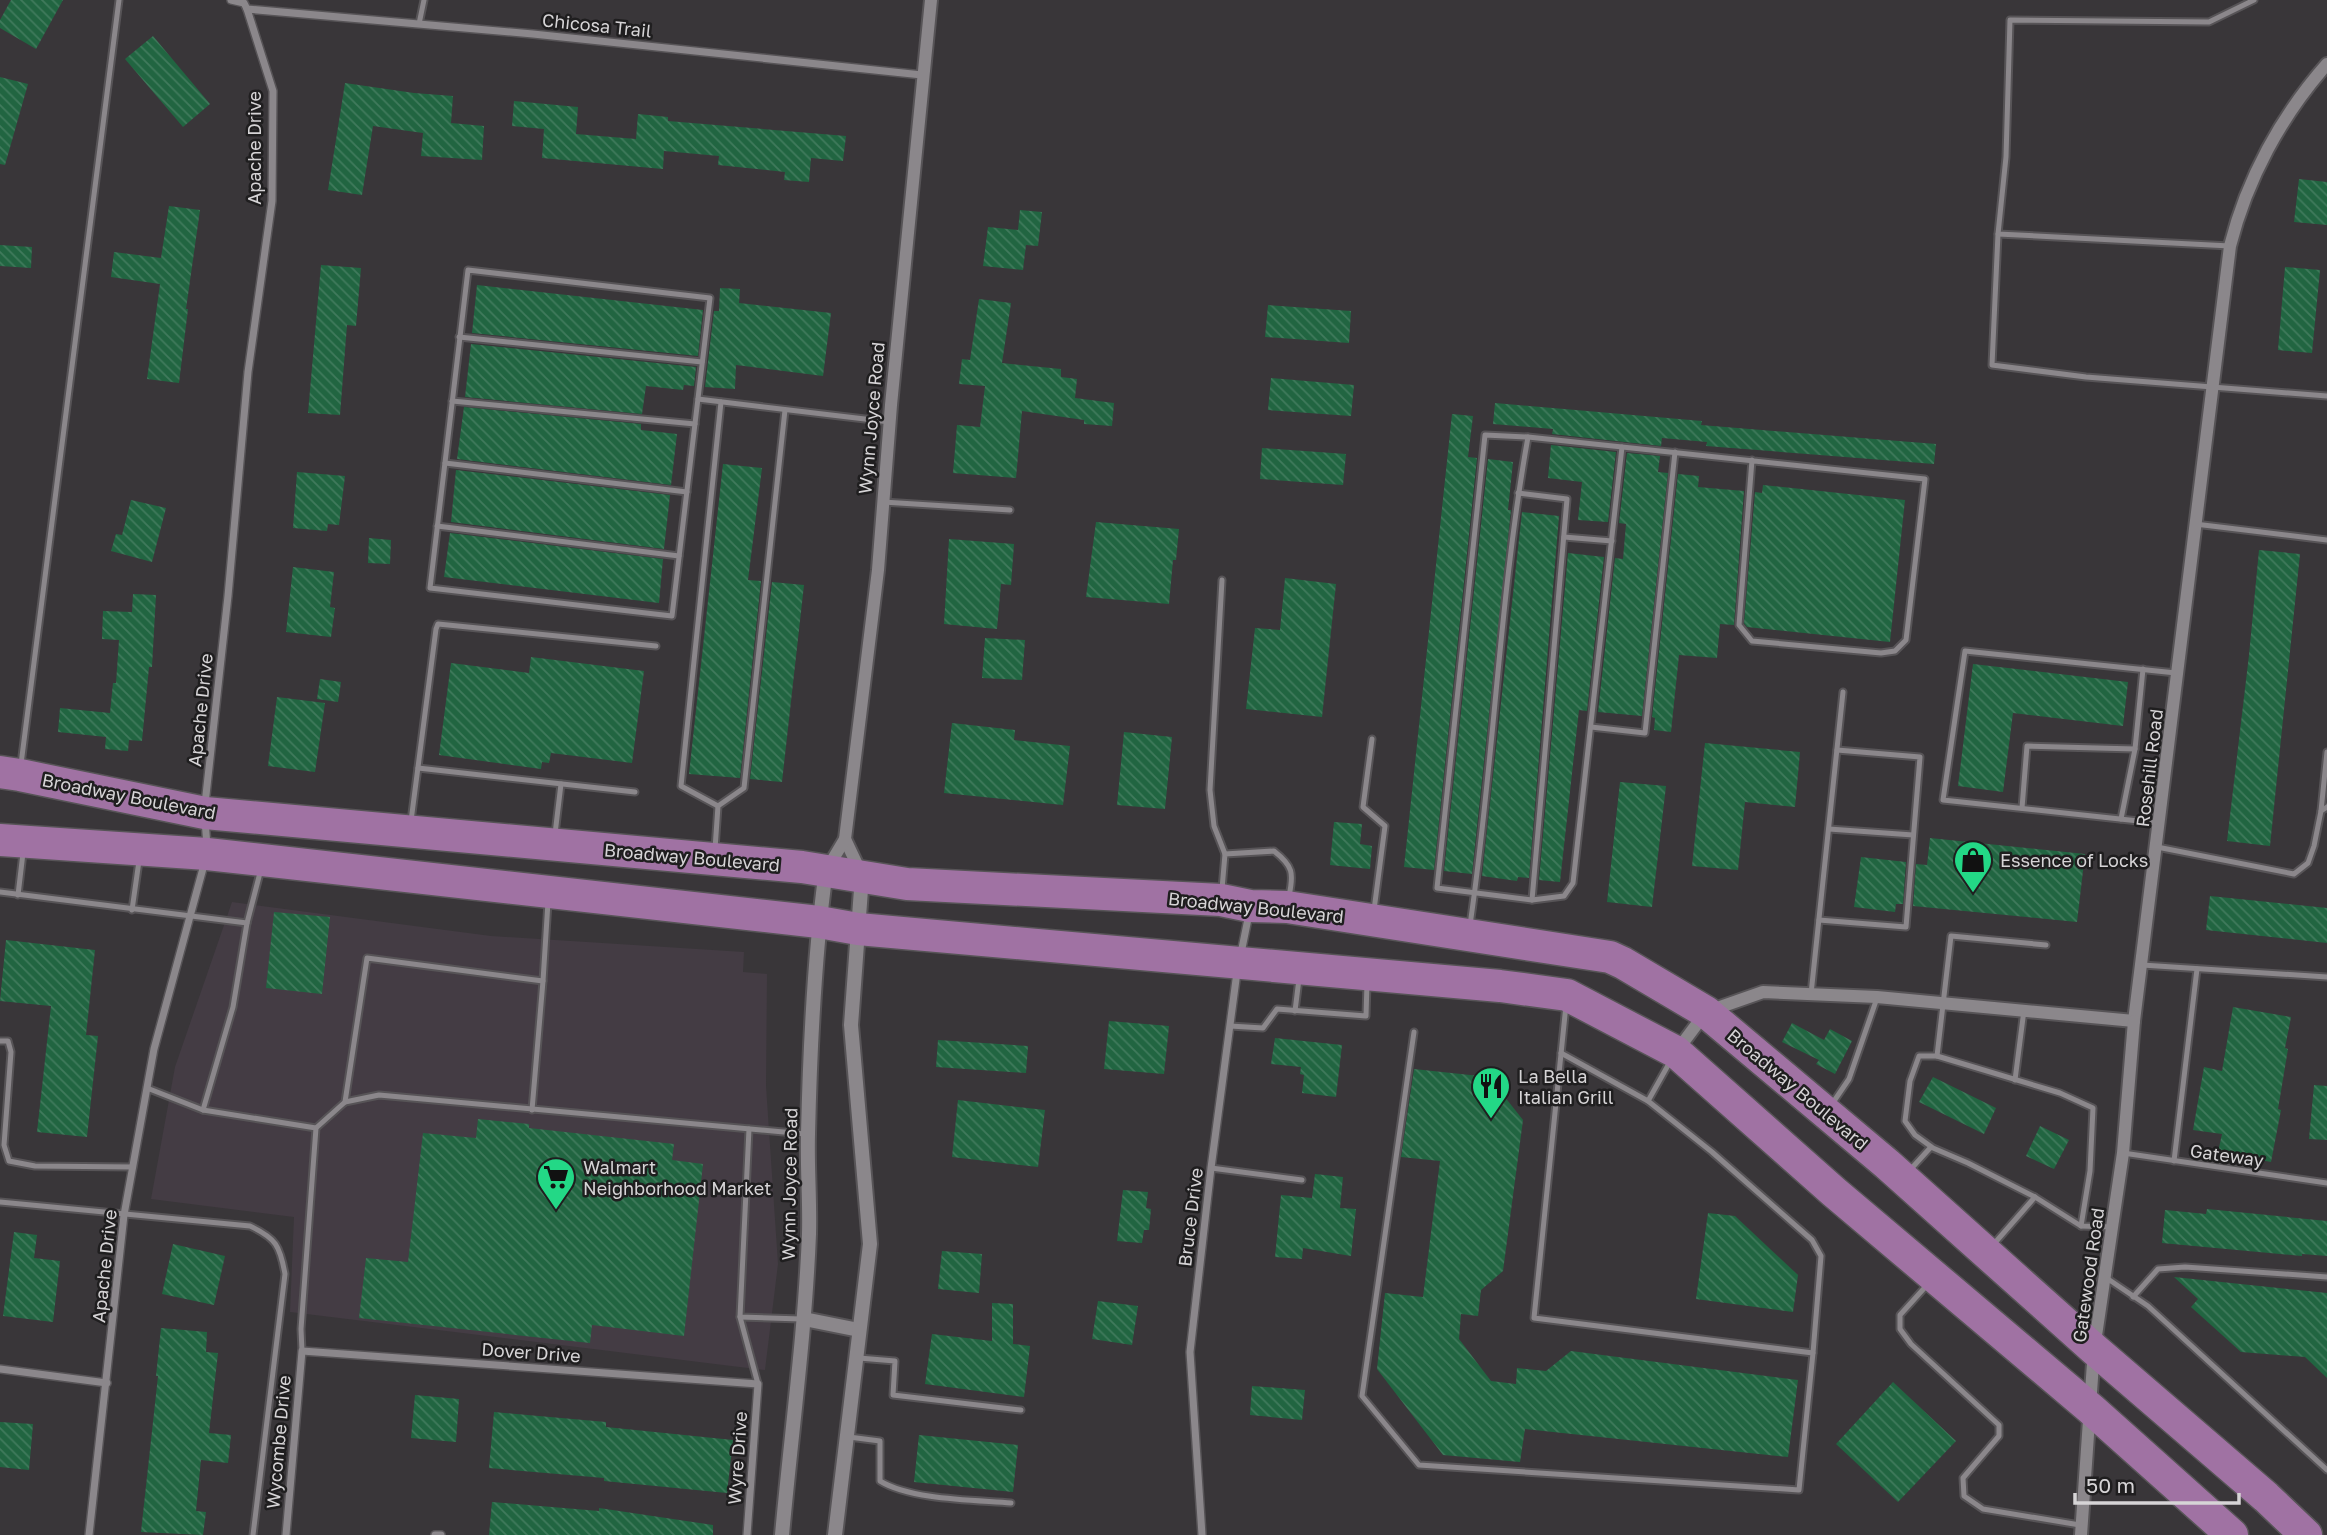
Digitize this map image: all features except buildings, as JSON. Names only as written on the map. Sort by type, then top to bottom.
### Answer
[{"type":"main road","name":"Broadway Boulevard","points":[[10,774],[205,813],[826,870],[907,884],[1287,907],[1610,957],[1623,962],[1706,1012],[1903,1178],[2306,1535]]},
{"type":"main road","points":[[12,841],[207,854],[819,922],[858,929],[1510,987],[1567,995],[1676,1052],[1834,1192],[2091,1409],[2232,1535]]},
{"type":"main road","points":[[549,892],[554,844]]},
{"type":"main road","name":"Wynn Joyce Road","points":[[782,1535],[804,1319],[809,1233],[808,1135],[819,922],[826,870]]},
{"type":"main road","points":[[835,1535],[870,1244],[851,1024],[862,876]]},
{"type":"main road","points":[[804,1319],[859,1330]]},
{"type":"street","name":"Chicosa Trail","points":[[231,0],[244,3],[247,9],[533,34],[922,75]]},
{"type":"street","name":"Wynn Joyce Road","points":[[826,870],[845,839],[878,570],[931,0]]},
{"type":"street","name":"Apache Drive","points":[[89,1535],[124,1214],[154,1049],[207,854],[205,813],[248,372],[272,201],[273,91],[247,9]]},
{"type":"street","name":"Rosehill Road","points":[[2134,1021],[2230,246],[2236,220],[2262,159],[2300,97],[2327,64]]},
{"type":"street","points":[[845,839],[862,876]]},
{"type":"street","name":"Bruce Drive","points":[[1202,1535],[1190,1352],[1211,1168],[1239,962],[1236,903]]},
{"type":"street","points":[[1676,1052],[1706,1012],[1763,992],[1877,997],[2134,1021]]},
{"type":"street","name":"Gatewood Road","points":[[2081,1530],[2094,1349],[2123,1153],[2134,1021]]},
{"type":"street","name":"Dover Drive","points":[[302,1351],[758,1384]]},
{"type":"street","name":"Wycombe Drive","points":[[286,1535],[302,1351]]},
{"type":"street","points":[[0,1370],[107,1383]]},
{"type":"street","name":"Wyre Drive","points":[[747,1535],[758,1384]]},
{"type":"street","points":[[435,1535],[441,1535]]},
{"type":"lane","points":[[10,774],[119,0]]},
{"type":"lane","points":[[419,24],[424,0]]},
{"type":"lane","points":[[2254,0],[2209,22],[2010,20],[2006,158],[1998,234],[1992,365],[2086,377],[2327,396]]},
{"type":"lane","points":[[1998,234],[2230,246]]},
{"type":"lane","points":[[468,270],[710,298],[672,615],[430,587],[459,337],[468,270]]},
{"type":"lane","points":[[459,337],[702,362]]},
{"type":"lane","points":[[698,399],[890,422]]},
{"type":"lane","points":[[452,401],[695,424]]},
{"type":"lane","points":[[719,806],[681,786],[721,402]]},
{"type":"lane","points":[[715,859],[719,806],[744,788],[785,410]]},
{"type":"lane","points":[[1622,447],[1573,883],[1564,896],[1532,900],[1437,888],[1485,435],[1528,437],[1752,460],[1925,479],[1906,640],[1895,651],[1881,653],[1752,642],[1739,625],[1752,460]]},
{"type":"lane","points":[[1469,935],[1486,809],[1518,493],[1528,437]]},
{"type":"lane","points":[[1591,727],[1645,733],[1675,452]]},
{"type":"lane","points":[[444,463],[687,492]]},
{"type":"lane","points":[[1518,493],[1567,499],[1532,900]]},
{"type":"lane","points":[[883,502],[1010,510]]},
{"type":"lane","points":[[2195,524],[2327,540]]},
{"type":"lane","points":[[437,526],[679,556]]},
{"type":"lane","points":[[1564,537],[1612,541]]},
{"type":"lane","points":[[1222,580],[1210,790],[1214,826],[1225,853],[1236,903]]},
{"type":"lane","points":[[409,831],[438,624],[656,646]]},
{"type":"lane","points":[[2160,823],[1943,800],[1965,650],[2178,673]]},
{"type":"lane","points":[[2121,819],[2135,749],[2143,669]]},
{"type":"lane","points":[[1811,994],[1843,692]]},
{"type":"lane","points":[[1371,739],[1363,807],[1385,826],[1372,920]]},
{"type":"lane","points":[[2022,808],[2027,746],[2135,749]]},
{"type":"lane","points":[[1819,920],[1906,927],[1920,757],[1837,750]]},
{"type":"lane","points":[[2157,847],[2294,874],[2308,863],[2314,846],[2321,811],[2327,752]]},
{"type":"lane","points":[[418,768],[635,792]]},
{"type":"lane","points":[[554,844],[561,784]]},
{"type":"lane","points":[[2321,811],[2327,807]]},
{"type":"lane","points":[[1829,829],[1913,835]]},
{"type":"lane","points":[[12,841],[18,895]]},
{"type":"lane","points":[[132,910],[140,849]]},
{"type":"lane","points":[[1225,853],[1274,851],[1287,861],[1293,877],[1287,907]]},
{"type":"lane","points":[[203,1110],[233,1007],[247,923],[263,860]]},
{"type":"lane","points":[[0,892],[190,918],[247,923]]},
{"type":"lane","points":[[533,1110],[549,892]]},
{"type":"lane","points":[[1937,1056],[1951,936],[2046,945]]},
{"type":"lane","points":[[345,1102],[367,958],[543,981]]},
{"type":"lane","points":[[2142,965],[2327,977]]},
{"type":"lane","points":[[1295,1011],[1300,968]]},
{"type":"lane","points":[[2174,1161],[2197,969]]},
{"type":"lane","points":[[1230,1026],[1263,1028],[1278,1009],[1366,1016],[1367,974]]},
{"type":"lane","points":[[1567,995],[1534,1318],[1814,1353]]},
{"type":"lane","points":[[1826,1112],[1849,1079],[1877,997]]},
{"type":"lane","points":[[2015,1080],[2024,1010]]},
{"type":"lane","points":[[1414,1032],[1362,1396],[1419,1465],[1799,1490],[1814,1353],[1821,1256],[1812,1240],[1712,1152],[1648,1101],[1561,1053]]},
{"type":"lane","points":[[0,1041],[8,1041],[11,1052],[4,1145],[9,1161],[35,1166],[133,1167]]},
{"type":"lane","points":[[1648,1101],[1676,1052]]},
{"type":"lane","points":[[2081,1226],[2090,1171],[2093,1108],[2060,1093],[1937,1056],[1919,1056],[1910,1081],[1905,1121],[1915,1135],[1931,1147],[2035,1197],[2081,1226],[2112,1227]]},
{"type":"lane","points":[[147,1088],[203,1110],[316,1128]]},
{"type":"lane","points":[[302,1351],[301,1329],[316,1128],[345,1102],[379,1095],[808,1135]]},
{"type":"lane","points":[[749,1129],[740,1317],[758,1384]]},
{"type":"lane","points":[[1903,1178],[1931,1147]]},
{"type":"lane","name":"Gateway","points":[[2123,1153],[2327,1183]]},
{"type":"lane","points":[[1211,1168],[1302,1180]]},
{"type":"lane","points":[[1987,1253],[2035,1197]]},
{"type":"lane","points":[[0,1202],[250,1226],[270,1235],[281,1252],[285,1274],[253,1535]]},
{"type":"lane","points":[[2133,1297],[2158,1269],[2185,1267],[2327,1277]]},
{"type":"lane","points":[[1934,1276],[1900,1315],[1900,1329],[1910,1343],[1999,1425],[1999,1436],[1963,1478],[1964,1496],[1983,1509],[2081,1530]]},
{"type":"lane","points":[[2105,1277],[2148,1306],[2327,1470]]},
{"type":"lane","points":[[740,1317],[804,1319]]},
{"type":"lane","points":[[856,1358],[895,1361],[893,1395],[1021,1410]]},
{"type":"lane","points":[[845,1436],[880,1441],[880,1481],[894,1489],[960,1500],[1011,1503]]},
{"type":"shaded area","points":[[232,902],[491,936],[744,952],[743,972],[767,974],[766,1086],[778,1264],[765,1370],[290,1312],[294,1217],[151,1199],[175,1067]]},
{"type":"place","name":"Essence of Locks","points":[[1973,894]]},
{"type":"place","name":"La Bella Italian Grill","points":[[1491,1120]]},
{"type":"place","name":"Walmart Neighborhood Market","points":[[556,1211]]}]
